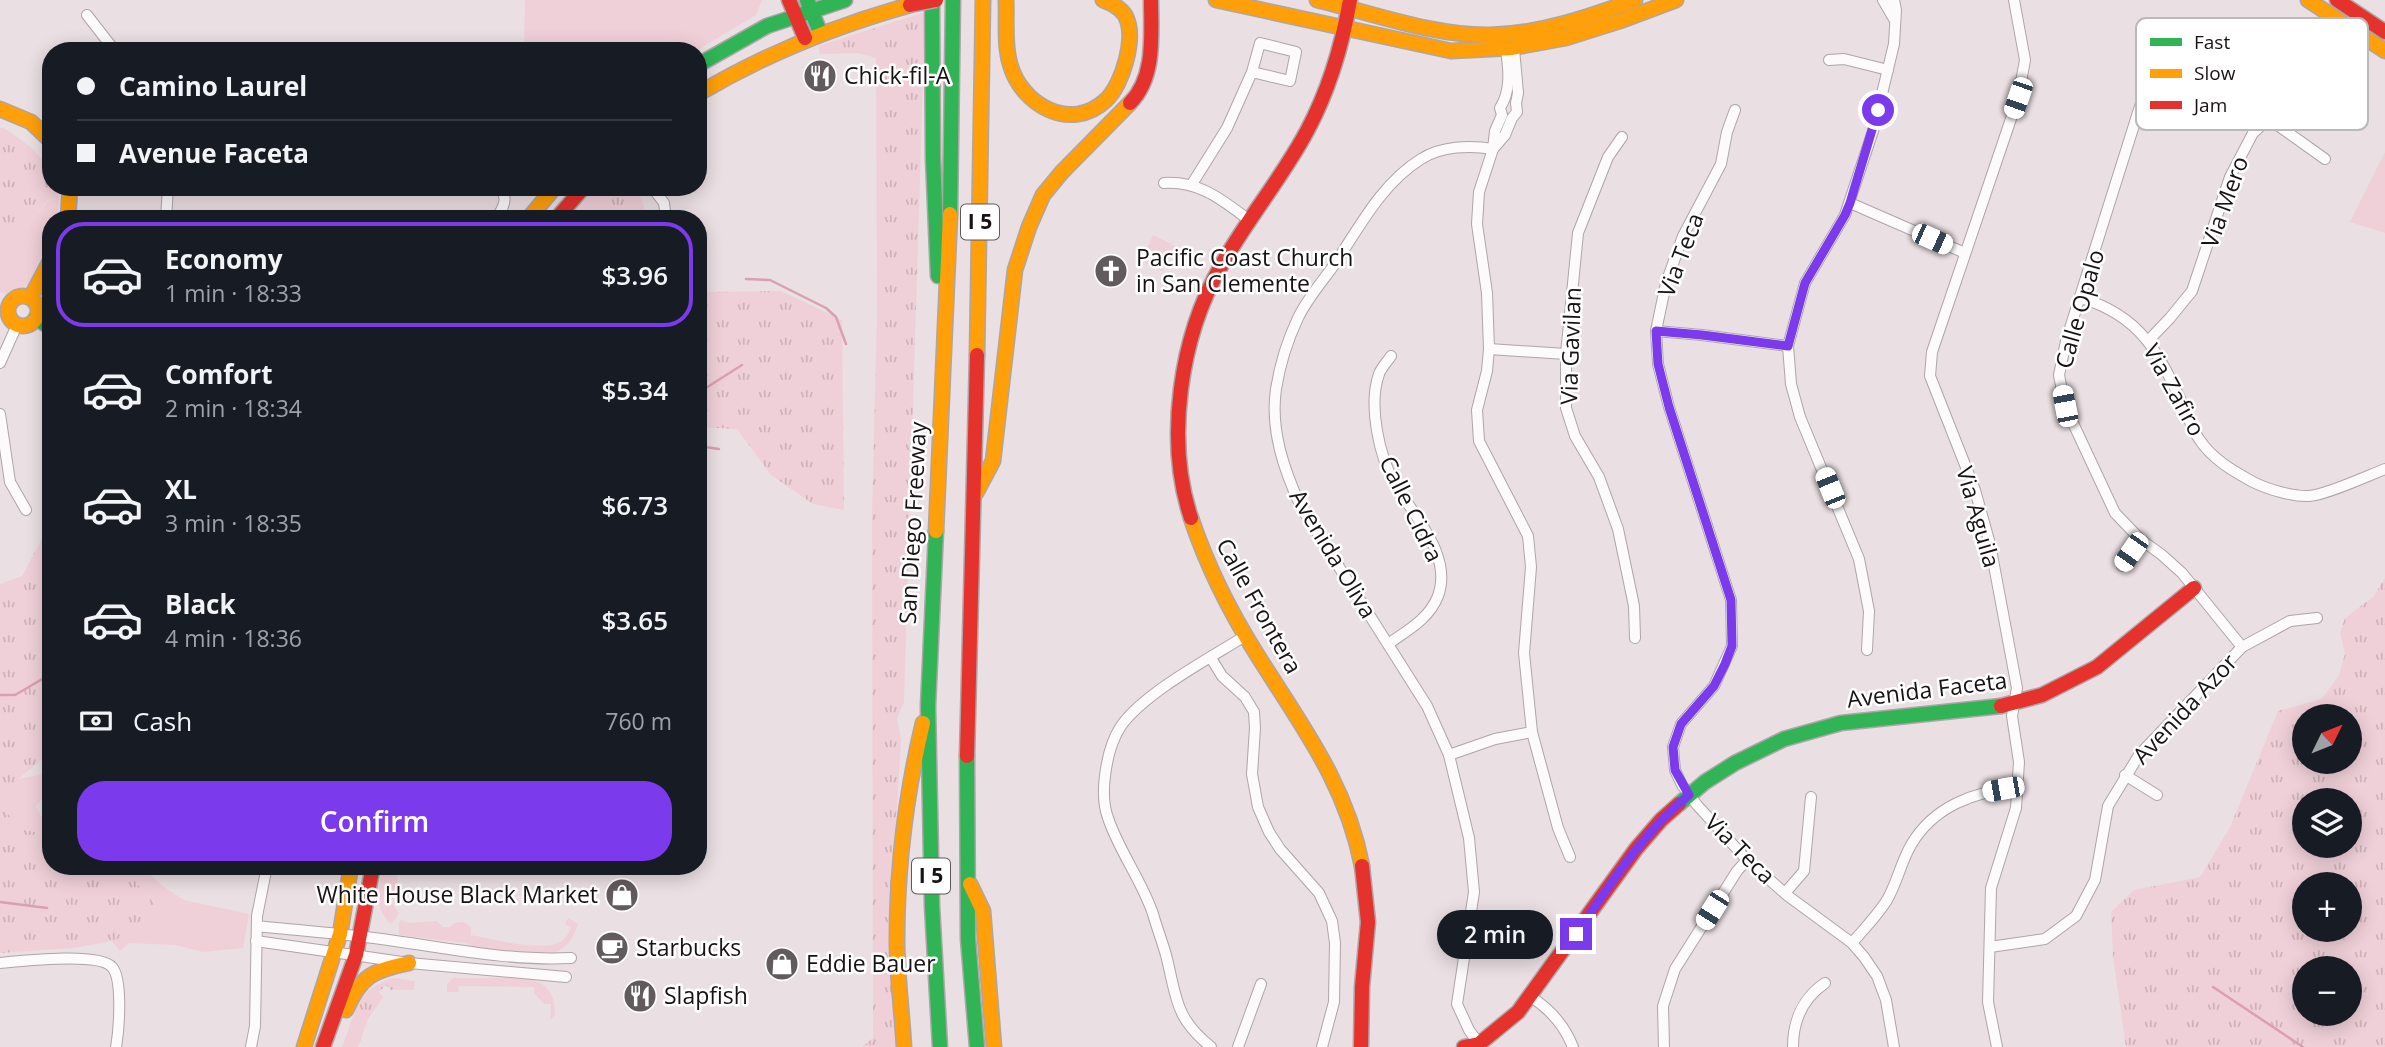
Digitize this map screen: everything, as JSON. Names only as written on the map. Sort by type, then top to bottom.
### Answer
[{"type":"main road","points":[[789,0],[805,38]]},
{"type":"main road","points":[[707,60],[749,35],[795,16],[809,5],[845,0]]},
{"type":"main road","points":[[707,89],[739,69],[820,32],[934,0],[935,242],[944,349]]},
{"type":"main road","name":"San Diego Freeway","points":[[940,1047],[932,906],[928,706],[951,193],[953,0]]},
{"type":"main road","name":"I 5","points":[[977,1047],[968,939],[967,762],[983,0]]},
{"type":"main road","points":[[1006,0],[1011,68],[1022,91],[1044,110],[1077,114],[1102,104],[1113,94],[1121,81],[1127,60],[1128,21],[1121,10],[1103,0]]},
{"type":"main road","points":[[973,499],[993,461],[1015,270],[1029,227],[1043,195],[1134,99],[1146,77],[1151,44],[1151,0]]},
{"type":"main road","points":[[1216,0],[1451,51],[1510,50],[1566,40],[1676,0]]},
{"type":"main road","points":[[1317,0],[1350,3],[1471,34],[1560,26],[1635,0]]},
{"type":"main road","points":[[2308,0],[2335,18]]},
{"type":"main road","points":[[2337,0],[2364,18]]},
{"type":"main road","name":"Calle Frontera","points":[[1350,3],[1333,77],[1318,111],[1217,271],[1203,300],[1181,380],[1179,440],[1186,503],[1199,547],[1245,636],[1320,755],[1349,814],[1362,863],[1368,918],[1360,1012],[1361,1047]]},
{"type":"main road","points":[[809,5],[820,32]]},
{"type":"main road","points":[[2368,21],[2385,32]]},
{"type":"main road","points":[[2368,40],[2385,51]]},
{"type":"main road","points":[[0,109],[31,122],[42,132]]},
{"type":"main road","points":[[536,210],[547,196]]},
{"type":"main road","points":[[564,210],[576,196]]},
{"type":"main road","points":[[31,297],[42,276]]},
{"type":"main road","points":[[19,295],[31,297],[38,308],[36,318],[26,326],[17,325],[10,319],[4,301],[19,295]]},
{"type":"main road","points":[[36,318],[42,322]]},
{"type":"main road","name":"Avenida Faceta","points":[[1531,997],[1636,849],[1661,820],[1689,795],[1735,762],[1784,739],[1841,723],[1995,708],[2042,695],[2097,667],[2194,588]]},
{"type":"main road","points":[[904,1047],[897,942],[900,873],[911,767],[928,706]]},
{"type":"main road","points":[[304,1047],[340,934],[350,875]]},
{"type":"main road","points":[[323,1047],[356,955],[371,875]]},
{"type":"main road","points":[[969,881],[983,911],[994,1047]]},
{"type":"main road","points":[[331,1047],[357,984],[368,974],[409,963]]},
{"type":"main road","points":[[1464,1047],[1478,1046],[1507,1023],[1531,997]]},
{"type":"street","points":[[1883,0],[1894,19]]},
{"type":"street","points":[[1867,650],[1869,611],[1859,559],[1800,417],[1791,384],[1788,346],[1805,283],[1850,203],[1894,44],[1894,0]]},
{"type":"street","name":"Via Aguila","points":[[1997,1047],[1988,1002],[1991,888],[2016,807],[2019,762],[2012,716],[2017,688],[1990,544],[1975,490],[1930,376],[1931,352],[2018,98],[2025,60],[2014,0]]},
{"type":"street","points":[[87,15],[108,42]]},
{"type":"street","points":[[1192,184],[1227,128],[1252,72],[1260,43],[1296,52],[1290,81],[1252,72]]},
{"type":"street","points":[[1510,50],[1504,101],[1500,108],[1507,117],[1505,135],[1493,149],[1479,191],[1477,223],[1487,293],[1489,349],[1487,371],[1476,410],[1479,441],[1528,536],[1531,567],[1524,653],[1532,732],[1558,828],[1570,857]]},
{"type":"street","points":[[1507,117],[1517,112],[1518,93],[1510,50]]},
{"type":"street","points":[[1829,60],[1844,58],[1888,70]]},
{"type":"street","points":[[1504,101],[1516,103]]},
{"type":"street","name":"Via Teca","points":[[1735,110],[1727,132],[1721,164],[1683,236],[1666,283],[1656,331],[1658,364],[1669,407],[1731,600],[1732,646],[1714,686],[1681,724],[1673,747],[1675,770],[1689,795],[1747,860],[1785,893],[1852,943],[1877,976],[1886,1000],[1894,1047]]},
{"type":"street","name":"Calle Opalo","points":[[2136,119],[2066,341],[2059,375],[2065,406],[2115,513],[2194,588],[2242,647]]},
{"type":"street","name":"Via Mero","points":[[2148,341],[2192,291],[2230,177],[2256,130]]},
{"type":"street","name":"Via Mero","points":[[2284,130],[2325,159]]},
{"type":"street","name":"Via Gavilan","points":[[1622,137],[1608,157],[1578,233],[1566,354],[1566,408],[1575,436],[1599,477],[1618,529],[1634,606],[1635,638]]},
{"type":"street","name":"Avenida Oliva","points":[[1478,1046],[1457,1004],[1474,892],[1469,838],[1449,755],[1427,706],[1301,507],[1285,473],[1277,439],[1276,391],[1284,350],[1299,315],[1377,201],[1394,181],[1422,158],[1444,150],[1474,146],[1493,149]]},
{"type":"street","points":[[1164,183],[1178,181],[1203,188],[1249,220]]},
{"type":"street","points":[[1850,203],[1965,253]]},
{"type":"street","name":"Via Zafiro","points":[[2081,298],[2127,318],[2148,341],[2168,373],[2199,439],[2232,471],[2267,489],[2310,496],[2385,469]]},
{"type":"street","points":[[0,363],[17,325]]},
{"type":"street","points":[[1656,331],[1788,346]]},
{"type":"street","points":[[1489,349],[1566,354]]},
{"type":"street","name":"Calle Cidra","points":[[1388,644],[1422,621],[1438,595],[1441,568],[1433,544],[1393,481],[1378,439],[1374,401],[1379,372],[1391,356]]},
{"type":"street","points":[[0,414],[10,482],[26,510]]},
{"type":"street","points":[[2122,566],[2140,539]]},
{"type":"street","name":"Avenida Azor","points":[[1990,947],[2045,939],[2076,916],[2095,880],[2108,806],[2139,755],[2242,647],[2290,621],[2317,618]]},
{"type":"street","points":[[1211,1047],[1190,1028],[1180,1014],[1166,953],[1148,901],[1108,818],[1103,800],[1107,761],[1117,734],[1134,711],[1145,700],[1245,636]]},
{"type":"street","points":[[1211,657],[1222,677],[1245,697],[1254,712],[1252,774],[1258,807],[1269,832],[1280,849],[1319,893],[1332,921],[1336,957],[1334,1009],[1322,1047]]},
{"type":"street","points":[[1449,755],[1494,739],[1532,732]]},
{"type":"street","points":[[2125,775],[2157,795]]},
{"type":"street","points":[[1852,943],[1888,899],[1910,845],[1924,827],[1943,810],[1973,794],[2017,788]]},
{"type":"street","points":[[1785,893],[1804,872],[1811,797]]},
{"type":"street","points":[[1664,1047],[1663,1006],[1675,969],[1737,871],[1747,860]]},
{"type":"street","points":[[251,1047],[255,1026],[257,926],[266,875]]},
{"type":"street","points":[[257,926],[360,936],[477,953],[571,958]]},
{"type":"street","points":[[256,941],[409,963],[566,976]]},
{"type":"street","points":[[0,963],[100,959],[111,965],[116,973],[120,1020],[117,1047]]},
{"type":"street","points":[[1793,1047],[1799,1014],[1815,990],[1825,983]]},
{"type":"street","points":[[1238,1047],[1261,984]]},
{"type":"street","points":[[1531,997],[1541,1003],[1559,1022],[1573,1047]]},
{"type":"green space","points":[[525,0],[762,0],[756,15],[707,44],[707,42],[524,42]]},
{"type":"green space","points":[[925,12],[904,702],[897,719],[901,739],[889,943],[897,1047],[862,1047],[873,1038],[872,514],[877,314],[876,58],[858,53],[820,54],[818,46]]},
{"type":"green space","points":[[0,128],[4,128],[21,139],[42,160],[42,196],[59,198],[49,199],[30,221],[0,233]]},
{"type":"green space","points":[[2385,152],[2385,233],[2350,222]]},
{"type":"green space","points":[[587,196],[639,196],[644,205],[644,210],[574,210]]},
{"type":"green space","points":[[59,198],[58,210],[42,210],[42,256],[28,285],[8,295],[0,292],[0,233],[30,221],[50,199]]},
{"type":"green space","points":[[1153,235],[1175,246],[1162,271],[1142,259]]},
{"type":"green space","points":[[781,291],[842,320],[844,510],[813,504],[771,475],[737,429],[707,427],[707,292]]},
{"type":"green space","points":[[42,539],[42,759],[18,779],[19,829],[42,833],[42,875],[130,875],[166,917],[153,929],[134,932],[112,941],[74,948],[0,953],[0,584],[22,576]]},
{"type":"green space","points":[[2385,578],[2385,1047],[2126,1047],[2113,957],[2111,912],[2134,890],[2200,877],[2230,827],[2278,711],[2292,707],[2292,774],[2362,774],[2362,704],[2304,704],[2322,699],[2339,675],[2345,654],[2340,633],[2345,618],[2373,597]]},
{"type":"green space","points":[[42,775],[42,799],[36,806],[42,818],[42,833],[19,829],[0,803],[18,779]]},
{"type":"green space","points":[[130,875],[151,875],[184,900],[249,914],[243,948],[203,952],[175,945],[129,943],[120,951],[112,941],[134,932],[153,929],[166,917]]},
{"type":"green space","points":[[381,875],[397,875],[392,902],[399,913],[392,923],[388,922],[380,904],[377,904]]},
{"type":"green space","points":[[568,918],[578,924],[576,929],[566,945],[553,953],[479,949],[465,943],[399,935],[401,920],[409,923],[437,921],[443,927],[464,922],[471,927],[471,935],[543,946],[565,938],[571,927],[565,924]]},
{"type":"green space","points":[[394,978],[415,981],[414,990],[391,990],[386,985],[379,992],[383,997],[368,1019],[358,1047],[342,1047],[363,996],[381,983]]},
{"type":"green space","points":[[453,978],[520,978],[538,982],[550,993],[555,1015],[550,1020],[551,1004],[544,1004],[534,993],[534,987],[459,986],[458,992],[447,992],[447,984]]},
{"type":"waterway","points":[[746,279],[770,280],[826,308],[836,317],[846,344]]},
{"type":"waterway","points":[[707,387],[742,365]]},
{"type":"waterway","points":[[707,447],[719,449]]},
{"type":"waterway","points":[[0,695],[15,695],[42,679]]},
{"type":"waterway","points":[[0,902],[47,908]]},
{"type":"waterway","points":[[2213,987],[2303,1047]]},
{"type":"traffic: fast","points":[[807,0],[820,32]]},
{"type":"traffic: fast","points":[[707,60],[767,26],[845,0]]},
{"type":"traffic: fast","points":[[932,0],[933,158],[938,276]]},
{"type":"traffic: fast","points":[[950,214],[953,0]]},
{"type":"traffic: fast","points":[[36,318],[42,322]]},
{"type":"traffic: fast","points":[[936,531],[928,706],[932,906],[940,1047]]},
{"type":"traffic: fast","points":[[1679,804],[1705,782],[1735,763],[1784,739],[1841,723],[2001,706]]},
{"type":"traffic: fast","points":[[967,756],[968,939],[977,1047]]},
{"type":"traffic: slow","points":[[977,355],[983,0]]},
{"type":"traffic: slow","points":[[1006,0],[1007,48],[1016,79],[1036,102],[1063,114],[1092,110],[1112,93],[1123,72],[1129,47],[1128,24],[1125,15],[1118,8],[1103,0]]},
{"type":"traffic: slow","points":[[1216,0],[1451,51],[1511,48],[1566,38],[1676,0]]},
{"type":"traffic: slow","points":[[1317,0],[1425,28],[1490,35],[1546,28],[1635,0]]},
{"type":"traffic: slow","points":[[2308,0],[2335,18]]},
{"type":"traffic: slow","points":[[707,89],[801,42],[910,5]]},
{"type":"traffic: slow","points":[[2368,40],[2385,51]]},
{"type":"traffic: slow","points":[[976,493],[993,461],[1015,270],[1029,227],[1043,195],[1130,103]]},
{"type":"traffic: slow","points":[[0,109],[31,122],[42,132]]},
{"type":"traffic: slow","points":[[69,196],[69,210]]},
{"type":"traffic: slow","points":[[536,210],[547,196]]},
{"type":"traffic: slow","points":[[936,531],[950,214]]},
{"type":"traffic: slow","points":[[31,297],[42,276]]},
{"type":"traffic: slow","points":[[23,296],[34,300],[38,311],[34,322],[23,326],[12,322],[8,311],[12,300],[23,296]]},
{"type":"traffic: slow","points":[[1191,518],[1211,570],[1228,604],[1333,780],[1355,836],[1362,866]]},
{"type":"traffic: slow","points":[[904,1047],[897,913],[907,804],[923,723]]},
{"type":"traffic: slow","points":[[304,1047],[340,934],[350,875]]},
{"type":"traffic: slow","points":[[970,884],[983,911],[994,1047]]},
{"type":"traffic: slow","points":[[346,1010],[357,989],[370,976],[409,963]]},
{"type":"traffic: jam","points":[[789,0],[805,38]]},
{"type":"traffic: jam","points":[[910,5],[936,0]]},
{"type":"traffic: jam","points":[[1130,103],[1138,93],[1148,68],[1151,0]]},
{"type":"traffic: jam","points":[[1191,518],[1183,488],[1178,423],[1181,389],[1195,324],[1221,266],[1287,165],[1315,115],[1334,67],[1350,0]]},
{"type":"traffic: jam","points":[[2337,0],[2364,18]]},
{"type":"traffic: jam","points":[[2368,21],[2385,32]]},
{"type":"traffic: jam","points":[[564,210],[576,196]]},
{"type":"traffic: jam","points":[[967,756],[977,355]]},
{"type":"traffic: jam","points":[[2001,706],[2042,695],[2097,667],[2194,588]]},
{"type":"traffic: jam","points":[[1464,1047],[1479,1044],[1518,1012],[1636,849],[1679,804]]},
{"type":"traffic: jam","points":[[1361,1047],[1362,987],[1368,922],[1362,866]]},
{"type":"traffic: jam","points":[[323,1047],[356,955],[371,875]]},
{"type":"place","name":"Chick-fil-A","points":[[820,76]]},
{"type":"place","name":"Pacific Coast Church in San Clemente","points":[[1111,271]]},
{"type":"place","name":"White House Black Market","points":[[622,895]]},
{"type":"place","name":"Starbucks","points":[[612,948]]},
{"type":"place","name":"Eddie Bauer","points":[[782,964]]},
{"type":"place","name":"Slapfish","points":[[640,996]]},
{"type":"route","points":[[1576,934],[1636,849],[1661,820],[1689,795],[1675,770],[1673,747],[1681,724],[1714,686],[1732,646],[1731,600],[1669,407],[1658,364],[1656,331],[1788,346],[1805,283],[1850,203],[1878,110]]}]
